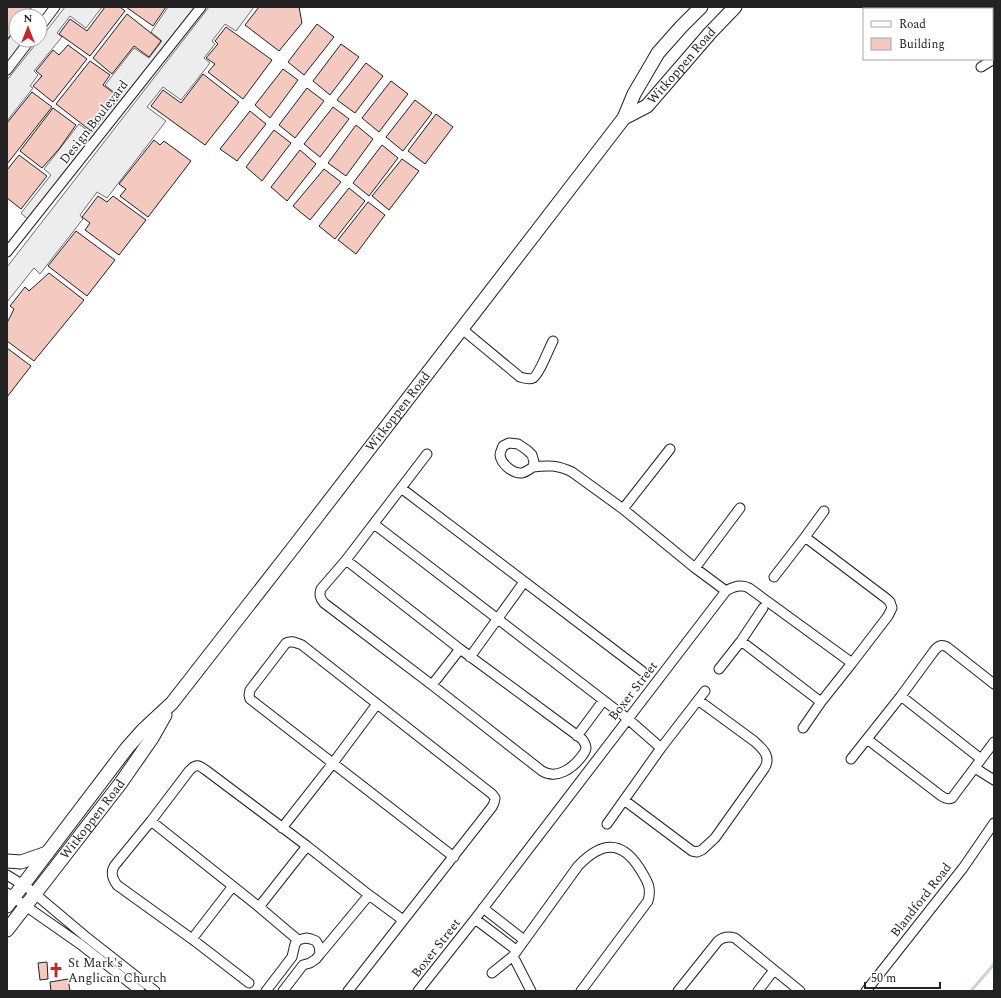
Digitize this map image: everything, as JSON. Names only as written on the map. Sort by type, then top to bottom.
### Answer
[{"type":"main road","name":"Witkoppen Road","points":[[7,930],[120,784],[152,738],[172,703],[624,118],[634,94],[658,53],[701,7]]},
{"type":"main road","name":"Witkoppen Road","points":[[624,118],[647,106],[710,33],[735,7]]},
{"type":"main road","name":"Witkoppen Road","points":[[9,899],[23,885],[128,748],[143,730],[172,703]]},
{"type":"main road","points":[[7,861],[21,862],[48,853]]},
{"type":"street","points":[[48,16],[55,7]]},
{"type":"street","name":"Design Boulevard","points":[[7,252],[201,7]]},
{"type":"street","points":[[7,70],[24,48]]},
{"type":"street","points":[[981,67],[992,60]]},
{"type":"street","points":[[462,329],[520,376],[526,378],[533,378],[538,373],[553,341]]},
{"type":"street","points":[[623,509],[670,449]]},
{"type":"street","points":[[346,560],[470,657],[584,742],[586,750],[579,760],[569,770],[560,774],[548,775],[542,772],[432,685],[324,603],[320,598],[321,589],[346,560],[428,454]]},
{"type":"street","points":[[533,467],[556,466],[565,468],[572,472],[623,509],[695,568],[726,591],[743,585],[750,588],[852,663]]},
{"type":"street","points":[[401,488],[642,671]]},
{"type":"street","points":[[695,568],[740,508]]},
{"type":"street","points":[[774,577],[824,511]]},
{"type":"street","points":[[374,524],[628,719],[661,748]]},
{"type":"street","points":[[803,728],[821,702],[892,610],[887,599],[805,537]]},
{"type":"street","points":[[470,657],[524,582]]},
{"type":"street","name":"Boxer Street","points":[[418,991],[475,919],[726,591]]},
{"type":"street","points":[[719,669],[764,608]]},
{"type":"street","points":[[348,991],[454,857],[492,807],[495,800],[494,796],[302,645],[290,641],[286,643],[251,688],[249,697],[252,701],[454,857]]},
{"type":"street","points":[[741,641],[821,702]]},
{"type":"street","points":[[851,759],[901,696],[934,651],[941,645],[947,647],[994,684]]},
{"type":"street","points":[[432,685],[460,649]]},
{"type":"street","points":[[607,824],[661,748],[705,691]]},
{"type":"street","points":[[901,696],[981,759]]},
{"type":"street","points":[[624,800],[692,851],[697,852],[702,850],[715,838],[766,766],[767,757],[762,748],[698,700]]},
{"type":"street","points":[[577,736],[603,701]]},
{"type":"street","points":[[282,828],[377,704]]},
{"type":"street","points":[[867,739],[940,795],[948,799],[952,798],[994,742]]},
{"type":"street","points":[[249,983],[192,939],[117,885],[113,880],[112,872],[115,865],[189,771],[196,765],[202,767],[403,920]]},
{"type":"street","points":[[975,768],[994,780]]},
{"type":"street","points":[[151,821],[298,940]]},
{"type":"street","name":"Blandford Road","points":[[866,991],[963,868],[994,823]]},
{"type":"street","points":[[259,907],[307,846]]},
{"type":"street","points":[[492,973],[515,953],[572,873],[584,859],[598,849],[619,849],[626,852],[634,860],[648,882],[650,895],[648,901],[581,991]]},
{"type":"street","points":[[7,875],[35,893],[85,936],[155,991]]},
{"type":"street","points":[[192,939],[232,886]]},
{"type":"street","points":[[283,991],[303,965],[316,959],[369,895]]},
{"type":"street","points":[[9,899],[25,905],[80,944],[140,991]]},
{"type":"street","points":[[483,908],[524,940]]},
{"type":"street","points":[[475,919],[515,953],[531,991]]},
{"type":"street","points":[[678,991],[714,945],[723,937],[735,938],[800,991]]},
{"type":"street","points":[[266,991],[292,957],[295,944],[298,940],[306,938],[316,941],[319,946],[320,954]]},
{"type":"street","points":[[758,991],[774,970]]},
{"type":"shaded area","points":[[65,7],[102,7],[86,28],[70,16],[57,33],[62,37],[34,71],[38,75],[30,86],[33,88],[7,121],[7,80],[33,48],[48,48],[48,29]]},
{"type":"shaded area","points":[[168,7],[201,7],[32,223],[21,213],[51,175],[44,169],[79,124],[91,133],[120,97],[105,85],[134,48],[149,58],[162,41],[151,32]]},
{"type":"shaded area","points":[[209,7],[254,7],[236,31],[225,24],[212,41],[215,44],[204,58],[210,63],[181,100],[163,87],[147,107],[166,121],[107,198],[97,192],[80,215],[83,219],[40,274],[34,268],[7,302],[7,267]]},
{"type":"shaded area","points":[[8,40],[8,48],[22,48],[7,67]]},
{"type":"building","points":[[7,7],[32,7],[8,8],[7,40]]},
{"type":"building","points":[[105,7],[120,7],[125,11],[90,56],[59,34],[70,19],[87,31]]},
{"type":"building","points":[[126,7],[166,7],[153,26]]},
{"type":"building","points":[[259,7],[299,7],[302,23],[279,51],[245,25]]},
{"type":"building","points":[[127,14],[161,41],[149,57],[134,46],[112,74],[93,58]]},
{"type":"building","points":[[317,24],[334,37],[304,75],[288,62]]},
{"type":"building","points":[[226,27],[272,60],[243,99],[208,72],[215,64],[206,58],[218,44],[215,41]]},
{"type":"building","points":[[341,44],[359,57],[330,95],[313,81]]},
{"type":"building","points":[[68,45],[87,59],[53,102],[33,86],[42,76],[36,71],[53,50],[59,55]]},
{"type":"building","points":[[90,61],[110,75],[103,85],[119,97],[91,131],[56,104]]},
{"type":"building","points":[[366,63],[383,76],[355,113],[337,100]]},
{"type":"building","points":[[283,69],[298,80],[270,118],[255,105]]},
{"type":"building","points":[[203,74],[239,102],[205,145],[151,106],[163,90],[181,103]]},
{"type":"building","points":[[391,81],[408,94],[379,132],[362,118]]},
{"type":"building","points":[[307,88],[324,101],[295,138],[279,125]]},
{"type":"building","points":[[32,92],[52,107],[7,164],[7,123]]},
{"type":"building","points":[[415,100],[432,113],[403,151],[386,137]]},
{"type":"building","points":[[333,107],[349,119],[320,157],[304,144]]},
{"type":"building","points":[[53,108],[76,125],[59,149],[42,168],[20,151]]},
{"type":"building","points":[[250,111],[266,124],[237,161],[220,149]]},
{"type":"building","points":[[436,114],[453,127],[425,164],[408,151]]},
{"type":"building","points":[[356,125],[373,139],[346,176],[328,163]]},
{"type":"building","points":[[274,130],[291,143],[262,181],[246,167]]},
{"type":"building","points":[[154,140],[160,145],[164,141],[191,161],[148,217],[120,196],[126,189],[119,184]]},
{"type":"building","points":[[382,145],[398,158],[369,196],[353,183]]},
{"type":"building","points":[[300,150],[316,164],[287,201],[271,187]]},
{"type":"building","points":[[19,155],[47,176],[21,209],[7,198],[7,170]]},
{"type":"building","points":[[402,159],[419,171],[389,210],[372,196]]},
{"type":"building","points":[[324,169],[341,182],[310,220],[293,206]]},
{"type":"building","points":[[349,188],[365,201],[335,239],[319,226]]},
{"type":"building","points":[[98,196],[107,202],[113,196],[146,220],[119,255],[85,230],[90,223],[82,217]]},
{"type":"building","points":[[368,202],[385,215],[356,254],[338,240]]},
{"type":"building","points":[[76,231],[115,260],[87,296],[48,266]]},
{"type":"building","points":[[49,273],[84,300],[34,361],[7,341],[7,323],[14,309],[10,306],[25,287],[29,291]]},
{"type":"building","points":[[7,348],[31,366],[7,397]]},
{"type":"building","points":[[47,962],[48,979],[40,980],[38,963]]},
{"type":"building","points":[[68,979],[70,991],[51,991],[50,982]]},
{"type":"waterway","points":[[971,991],[994,964]]},
{"type":"place","name":"St Mark's Anglican Church","points":[[56,970]]}]
